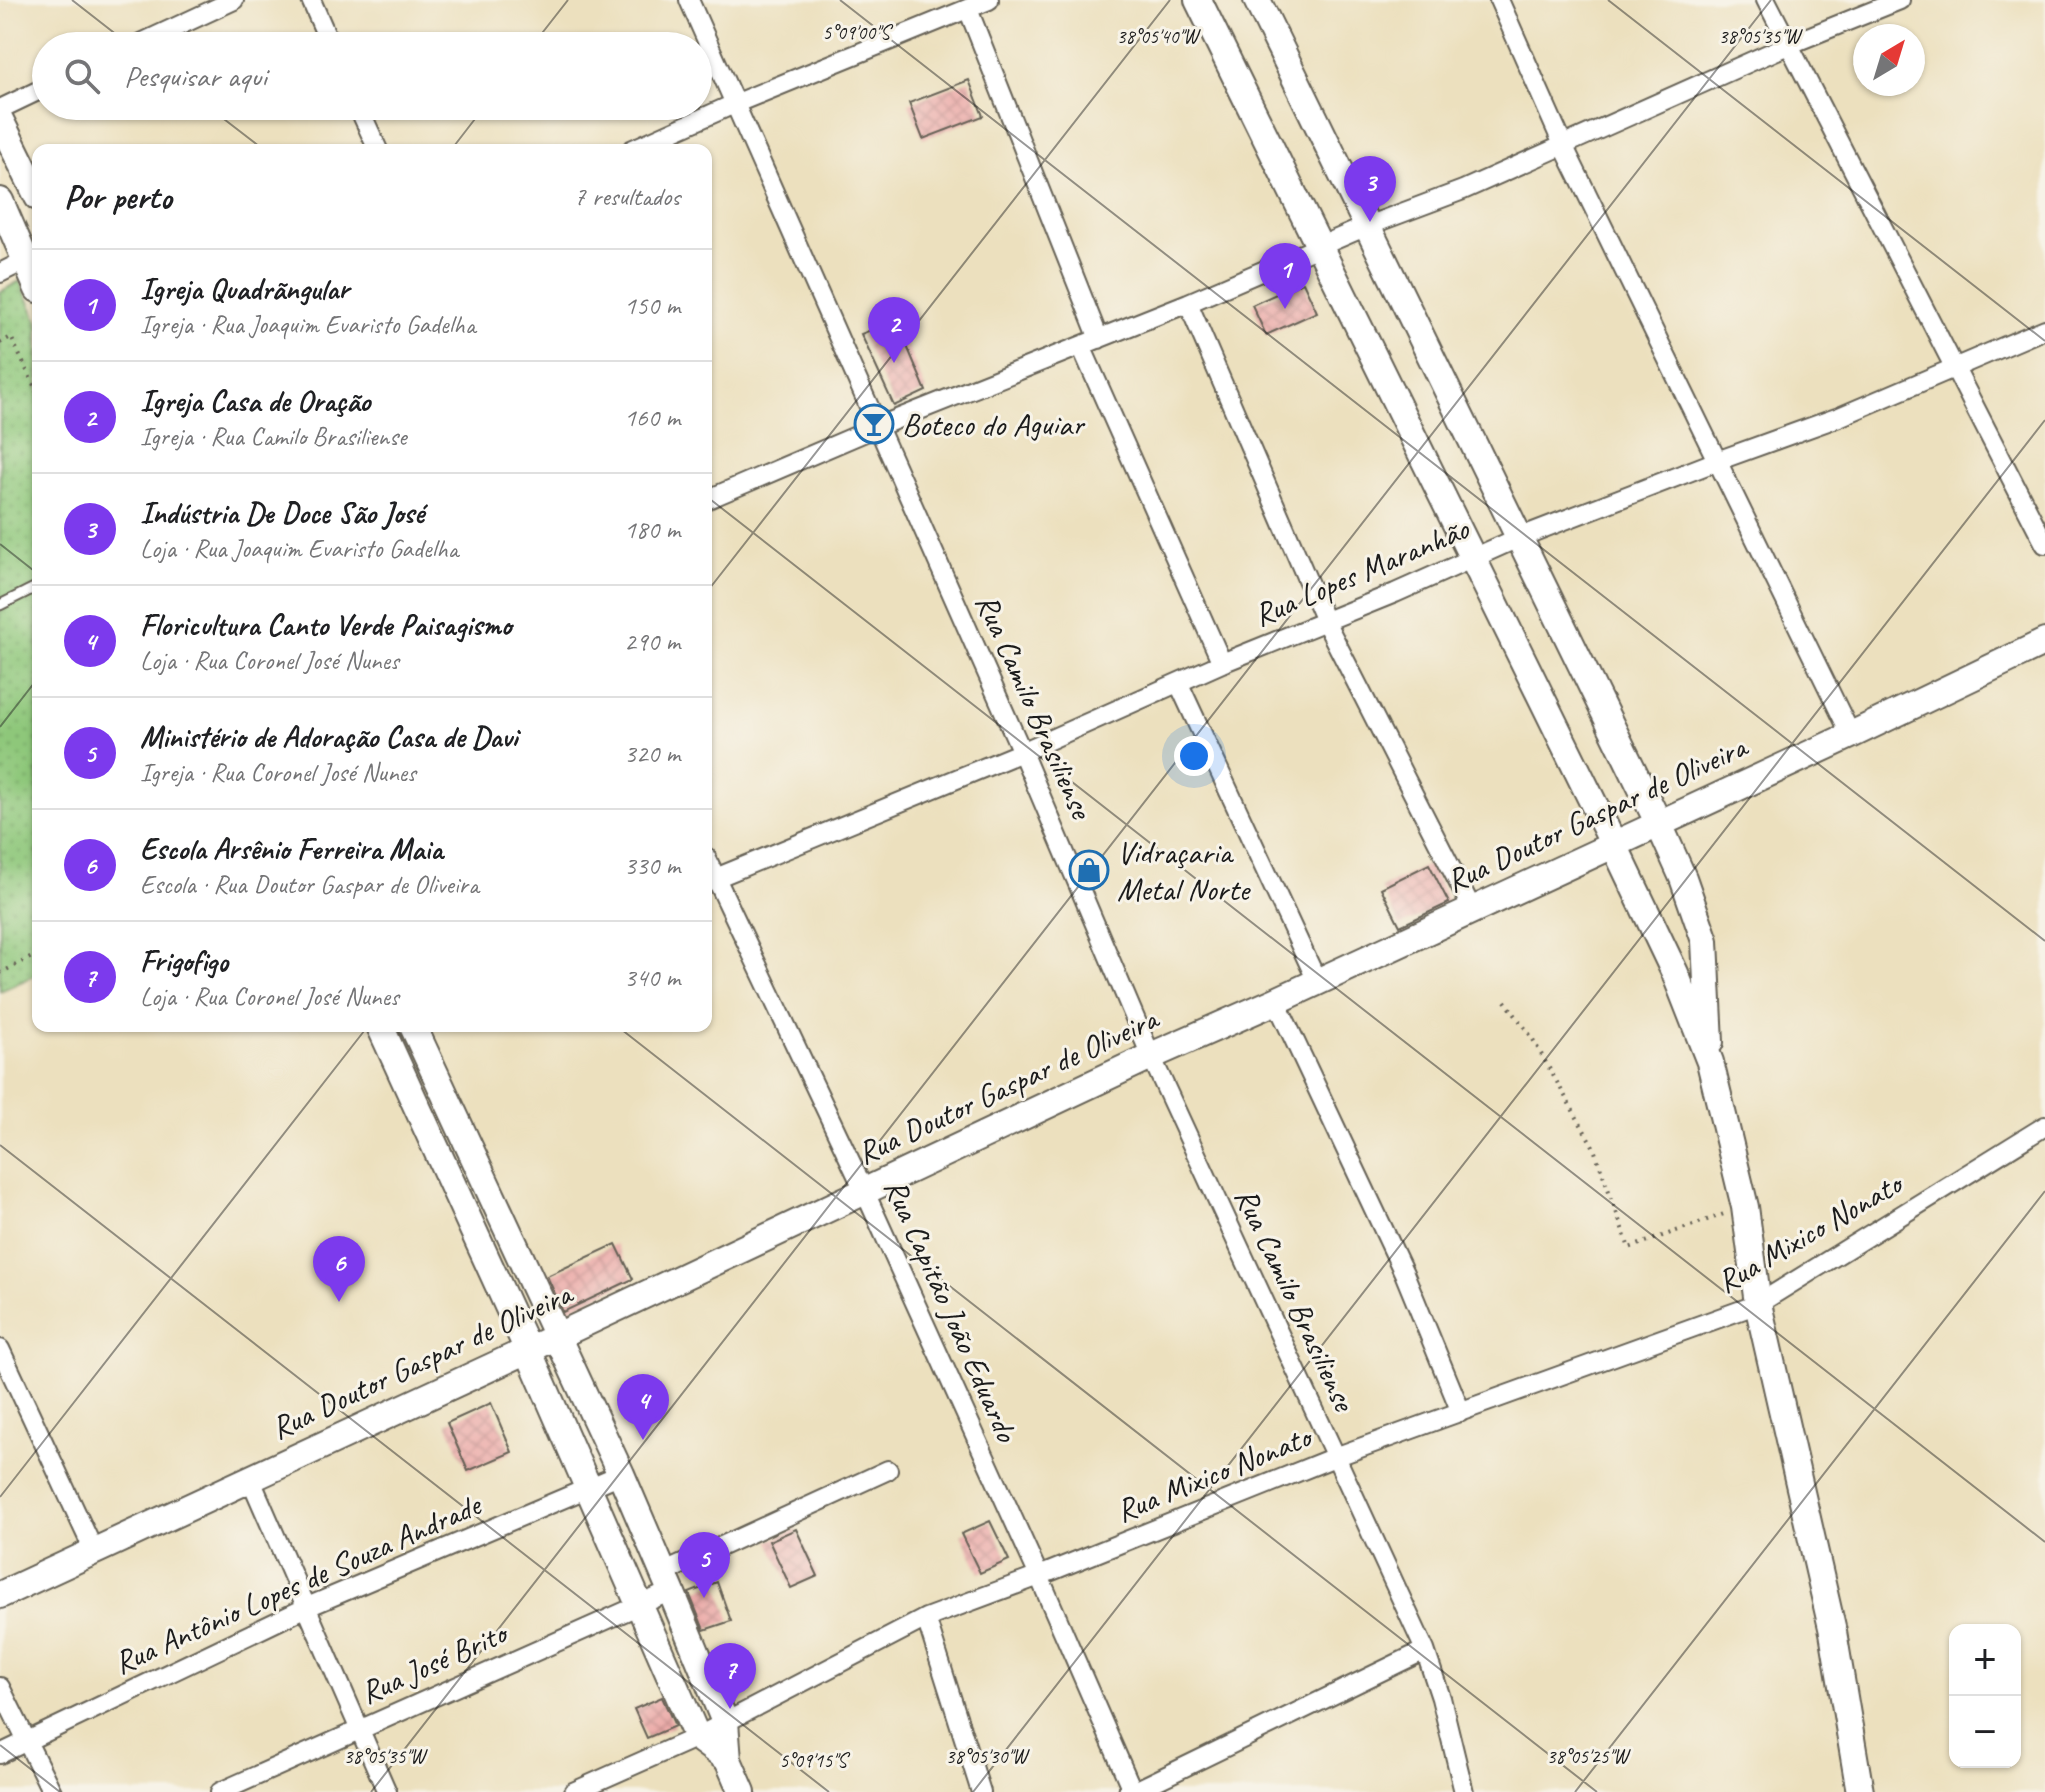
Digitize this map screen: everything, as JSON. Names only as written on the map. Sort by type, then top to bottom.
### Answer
[{"type":"street","points":[[165,32],[234,0]]},
{"type":"street","points":[[311,0],[325,32]]},
{"type":"street","name":"Rua Camilo Brasiliense","points":[[689,0],[703,32]]},
{"type":"street","points":[[712,114],[989,0]]},
{"type":"street","points":[[1198,0],[1614,845],[1675,973],[1710,1062],[1745,1207],[1758,1304],[1833,1632],[1860,1792]]},
{"type":"street","points":[[1257,0],[1658,822],[1688,891],[1705,941],[1710,1062]]},
{"type":"street","points":[[1499,0],[1564,147],[1851,735]]},
{"type":"street","points":[[1766,0],[2045,544]]},
{"type":"street","points":[[712,497],[877,427],[1188,303],[1367,226],[1463,190],[1788,45],[1900,0]]},
{"type":"street","points":[[968,9],[1099,339]]},
{"type":"street","name":"Rua Camilo Brasiliense","points":[[712,53],[1022,752],[1151,1056],[1425,1650],[1441,1698],[1464,1792]]},
{"type":"street","points":[[0,109],[32,94]]},
{"type":"street","points":[[0,120],[32,185]]},
{"type":"street","points":[[364,120],[375,144]]},
{"type":"street","points":[[644,144],[698,120]]},
{"type":"street","points":[[0,201],[32,257],[0,273]]},
{"type":"street","points":[[1188,303],[1325,621],[1472,909]]},
{"type":"street","name":"Rua Lopes Maranhão","points":[[712,880],[1022,752],[1222,663],[1518,538],[1839,417],[2045,329]]},
{"type":"street","points":[[1081,346],[1222,663]]},
{"type":"street","name":"Rua Doutor Gaspar de Oliveira","points":[[0,1595],[2045,642]]},
{"type":"street","points":[[1179,684],[1317,981]]},
{"type":"street","name":"Rua Capitão João Eduardo","points":[[712,882],[864,1190],[1133,1792]]},
{"type":"street","points":[[1276,1001],[1404,1273],[1461,1412]]},
{"type":"street","points":[[387,1032],[697,1737],[728,1760]]},
{"type":"street","points":[[416,1032],[621,1474],[725,1722],[728,1760],[742,1792]]},
{"type":"street","name":"Rua Mixico Nonato","points":[[573,1792],[697,1737],[926,1618],[1335,1457],[1758,1304],[2045,1126]]},
{"type":"street","points":[[0,1349],[94,1551]]},
{"type":"street","name":"Rua José Brito","points":[[220,1792],[639,1604],[667,1582],[888,1470]]},
{"type":"street","name":"Rua Antônio Lopes de Souza Andrade","points":[[0,1754],[305,1608],[621,1474]]},
{"type":"street","points":[[250,1478],[387,1792]]},
{"type":"street","points":[[926,1618],[981,1792]]},
{"type":"street","points":[[1133,1792],[1425,1650]]},
{"type":"street","points":[[0,1687],[52,1792]]},
{"type":"lane","points":[[0,605],[32,589]]},
{"type":"path","points":[[0,343],[11,337],[32,381]]},
{"type":"path","points":[[0,973],[32,957]]},
{"type":"path","points":[[1505,1001],[1531,1036],[1593,1146],[1629,1248],[1745,1207]]},
{"type":"green space","points":[[20,281],[32,308],[32,977],[0,991],[0,292]]},
{"type":"building","points":[[969,80],[983,116],[923,139],[909,103]]},
{"type":"building","points":[[1303,282],[1317,312],[1266,335],[1252,305]]},
{"type":"building","points":[[896,320],[926,391],[894,406],[861,334]]},
{"type":"building","points":[[1429,864],[1449,903],[1400,926],[1381,888]]},
{"type":"building","points":[[616,1244],[633,1279],[563,1312],[547,1276]]},
{"type":"building","points":[[491,1403],[512,1452],[468,1471],[447,1423]]},
{"type":"building","points":[[990,1521],[1009,1560],[980,1573],[961,1534]]},
{"type":"building","points":[[796,1529],[818,1576],[791,1588],[769,1541]]},
{"type":"building","points":[[717,1582],[731,1621],[704,1630],[689,1593]]},
{"type":"building","points":[[662,1697],[675,1726],[647,1738],[634,1709]]},
{"type":"place","name":"Indústria De Doce São José","points":[[1370,222]]},
{"type":"place","name":"Igreja Quadrãngular","points":[[1285,309]]},
{"type":"place","name":"Igreja Casa de Oração","points":[[894,363]]},
{"type":"place","name":"Boteco do Aguiar","points":[[874,424]]},
{"type":"place","name":"Vidraçaria Metal Norte","points":[[1089,870]]},
{"type":"place","name":"Escola Arsênio Ferreira Maia","points":[[339,1302]]},
{"type":"place","name":"Floricultura Canto Verde Paisagismo","points":[[643,1440]]},
{"type":"place","name":"Ministério de Adoração Casa de Davi","points":[[704,1598]]},
{"type":"place","name":"Frigofigo","points":[[730,1709]]}]
